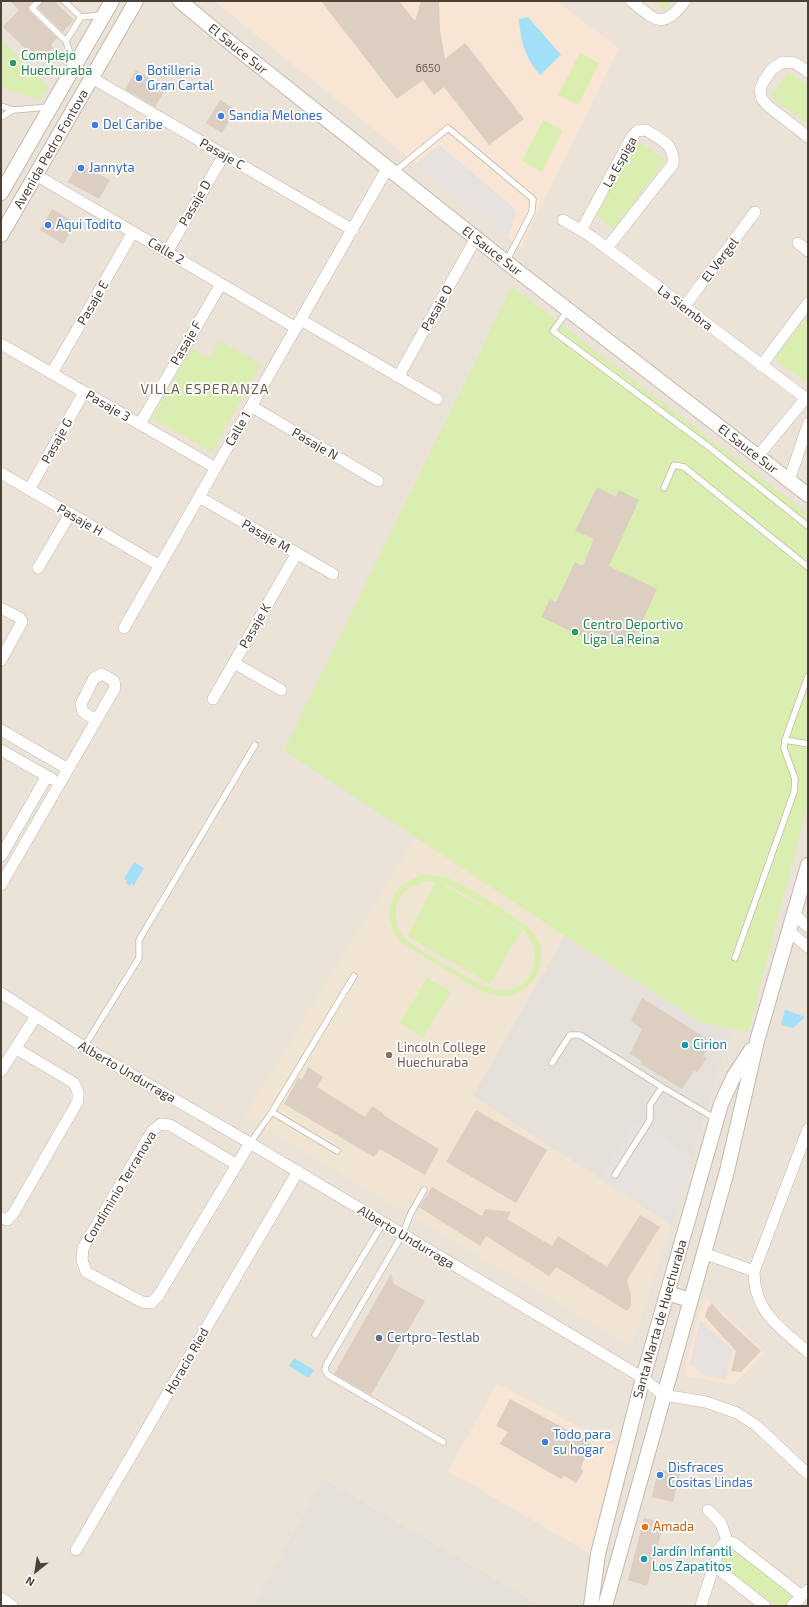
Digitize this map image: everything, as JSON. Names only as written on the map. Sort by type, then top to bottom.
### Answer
[{"type":"street","name":"Avenida Pedro Fontova","points":[[1,193],[112,1]]},
{"type":"street","name":"Avenida Pedro Fontova","points":[[1,235],[136,1]]},
{"type":"street","name":"El Sauce Sur","points":[[180,1],[232,45],[506,262],[808,496]]},
{"type":"street","points":[[631,1],[650,16],[660,20],[674,14],[685,1]]},
{"type":"street","points":[[808,72],[795,62],[782,62],[772,70],[763,82],[760,90],[764,103],[808,137]]},
{"type":"street","name":"Pasaje C","points":[[92,78],[353,230]]},
{"type":"street","name":"La Espiga","points":[[582,230],[631,138],[638,131],[646,130],[671,147],[674,155],[673,164],[607,248]]},
{"type":"street","name":"Pasaje D","points":[[167,252],[224,155]]},
{"type":"street","name":"Calle 1","points":[[124,628],[353,230],[391,170]]},
{"type":"street","name":"Calle 2","points":[[36,175],[221,284],[299,324]]},
{"type":"street","name":"El Vergel","points":[[684,307],[755,212]]},
{"type":"street","name":"La Siembra","points":[[563,220],[582,230],[607,248],[807,400],[758,456]]},
{"type":"street","name":"Pasaje E","points":[[52,373],[133,232]]},
{"type":"street","name":"Pasaje O","points":[[398,377],[476,238]]},
{"type":"street","points":[[798,243],[808,251]]},
{"type":"street","name":"Pasaje F","points":[[140,424],[221,284]]},
{"type":"street","points":[[761,366],[808,303]]},
{"type":"street","points":[[299,324],[398,377],[437,400]]},
{"type":"street","name":"Pasaje 3","points":[[1,344],[216,468]]},
{"type":"street","name":"Pasaje G","points":[[29,490],[84,392]]},
{"type":"street","name":"Pasaje N","points":[[251,406],[378,481]]},
{"type":"street","points":[[789,481],[808,424]]},
{"type":"street","name":"Pasaje H","points":[[1,474],[160,566]]},
{"type":"street","name":"Pasaje M","points":[[199,497],[333,574]]},
{"type":"street","points":[[38,568],[70,514]]},
{"type":"street","name":"Pasaje K","points":[[213,699],[297,553]]},
{"type":"street","points":[[1,608],[20,618],[22,622],[1,660]]},
{"type":"street","points":[[234,663],[281,690]]},
{"type":"street","points":[[1,885],[96,720]]},
{"type":"street","points":[[1,730],[68,769]]},
{"type":"street","points":[[1,750],[60,784]]},
{"type":"street","points":[[1,856],[47,776]]},
{"type":"street","name":"Santa Marta de Huechuraba","points":[[605,1606],[727,1171],[757,1041],[808,865]]},
{"type":"street","points":[[794,914],[808,927]]},
{"type":"street","points":[[789,931],[808,947]]},
{"type":"street","name":"Alberto Undurraga","points":[[1,993],[84,1047],[298,1171],[643,1378],[663,1395]]},
{"type":"street","points":[[1,1071],[36,1016]]},
{"type":"street","name":"Santa Marta de Huechuraba","points":[[591,1606],[598,1554],[643,1378],[717,1119],[725,1093],[757,1041]]},
{"type":"street","points":[[1,1218],[7,1220],[13,1214],[78,1101],[78,1092],[74,1083],[15,1048]]},
{"type":"street","name":"Condiminio Terranova","points":[[237,1165],[170,1125],[161,1124],[152,1131],[83,1248],[82,1260],[86,1272],[142,1302],[151,1303],[158,1296],[237,1165],[250,1143]]},
{"type":"street","points":[[808,1129],[754,1271],[755,1288],[761,1306],[774,1323],[808,1352]]},
{"type":"street","name":"Horacio Ried","points":[[76,1550],[298,1171]]},
{"type":"street","name":"Santa Marta de Huechuraba","points":[[704,1253],[754,1271]]},
{"type":"street","points":[[667,1293],[690,1300]]},
{"type":"street","points":[[663,1395],[706,1402],[737,1412],[757,1426],[808,1474]]},
{"type":"street","points":[[708,1510],[721,1522],[728,1541]]},
{"type":"street","points":[[701,1606],[719,1549],[723,1543],[728,1541],[734,1543],[805,1593],[792,1606]]},
{"type":"street","points":[[713,1565],[765,1606]]},
{"type":"street","points":[[1,1598],[12,1606]]},
{"type":"lane","points":[[39,1],[32,8],[66,41],[74,67]]},
{"type":"lane","points":[[64,1],[80,17]]},
{"type":"lane","points":[[80,17],[104,14]]},
{"type":"lane","points":[[66,41],[80,17]]},
{"type":"lane","points":[[1,106],[13,110],[52,107]]},
{"type":"lane","points":[[1,117],[13,110]]},
{"type":"lane","points":[[391,170],[448,128],[533,200],[532,212],[506,262]]},
{"type":"lane","points":[[568,310],[553,331],[709,447],[808,526]]},
{"type":"lane","points":[[664,488],[674,465],[684,467],[808,567]]},
{"type":"lane","points":[[735,958],[794,792],[795,779],[784,748],[785,740],[808,676]]},
{"type":"lane","points":[[785,740],[808,744]]},
{"type":"lane","points":[[84,1047],[139,958],[139,940],[255,745]]},
{"type":"lane","points":[[250,1143],[272,1112],[354,976]]},
{"type":"lane","points":[[552,1063],[570,1035],[580,1035],[662,1087],[717,1119]]},
{"type":"lane","points":[[615,1175],[650,1120],[650,1105],[662,1087]]},
{"type":"lane","points":[[272,1112],[337,1151]]},
{"type":"lane","points":[[424,1190],[411,1213],[402,1234],[326,1365],[325,1370],[328,1375],[443,1442]]},
{"type":"lane","points":[[315,1335],[383,1223]]},
{"type":"shaded area","points":[[1,1],[808,1],[808,1606],[1,1606]]},
{"type":"shaded area","points":[[214,1],[556,1],[619,48],[521,248]]},
{"type":"shaded area","points":[[439,145],[512,206],[516,214],[508,237],[416,164]]},
{"type":"shaded area","name":"Lincoln College Huechuraba","points":[[415,837],[565,936],[473,1096],[672,1225],[632,1347],[244,1117]]},
{"type":"shaded area","points":[[565,936],[702,1023],[731,1028],[672,1225],[473,1096]]},
{"type":"shaded area","points":[[636,1121],[693,1158],[672,1225],[599,1178]]},
{"type":"shaded area","points":[[705,1296],[765,1352],[734,1385],[685,1376],[684,1368]]},
{"type":"shaded area","points":[[700,1320],[732,1350],[726,1380],[705,1375],[690,1364]]},
{"type":"shaded area","points":[[497,1383],[616,1447],[590,1554],[448,1471]]},
{"type":"shaded area","points":[[323,1479],[541,1606],[254,1606]]},
{"type":"green space","points":[[654,1],[673,1],[666,10]]},
{"type":"green space","name":"Complejo Huechuraba","points":[[1,40],[48,86],[40,100],[1,87]]},
{"type":"green space","points":[[580,53],[599,63],[578,105],[558,95]]},
{"type":"green space","points":[[789,72],[808,86],[808,124],[771,97]]},
{"type":"green space","points":[[543,120],[563,130],[542,172],[522,161]]},
{"type":"green space","points":[[637,140],[666,160],[613,229],[597,215]]},
{"type":"green space","name":"Centro Deportivo Liga La Reina","points":[[512,287],[808,514],[808,802],[748,1032],[702,1023],[565,936],[284,750]]},
{"type":"green space","points":[[808,315],[808,384],[775,359]]},
{"type":"green space","points":[[220,341],[261,364],[212,452],[152,418],[192,348],[210,358]]},
{"type":"green space","points":[[423,875],[450,879],[496,905],[531,930],[536,936],[540,945],[541,955],[537,974],[532,982],[525,989],[516,994],[506,996],[487,993],[477,989],[402,943],[395,933],[389,912],[391,903],[396,894],[402,886],[412,879]],"holes":[[[424,882],[436,882],[407,936],[490,984],[522,930],[442,884],[448,885],[526,932],[531,940],[535,959],[530,975],[524,982],[517,987],[507,990],[500,990],[479,984],[415,947],[401,934],[396,916],[396,908],[401,896],[415,885]]]},
{"type":"green space","points":[[427,978],[451,992],[423,1037],[400,1023]]},
{"type":"green space","points":[[726,1544],[801,1594],[789,1606],[777,1606],[718,1563]]},
{"type":"water","points":[[528,17],[561,55],[540,75],[527,56],[521,35],[519,19]]},
{"type":"water","points":[[134,862],[144,868],[134,885],[131,883],[130,886],[126,883],[127,880],[124,879]]},
{"type":"water","points":[[785,1010],[805,1017],[793,1028],[781,1025]]},
{"type":"water","points":[[294,1358],[314,1370],[309,1378],[289,1366]]},
{"type":"building","points":[[10,1],[33,1],[28,7],[29,11],[57,38],[51,45],[53,48],[39,62],[3,27],[19,10]]},
{"type":"building","points":[[43,1],[54,1],[74,20],[63,32],[38,8]]},
{"type":"building","points":[[321,1],[399,1],[415,21],[421,1],[439,1],[440,30],[445,59],[465,43],[524,119],[489,145],[444,87],[434,95],[423,80],[397,99]]},
{"type":"building","points":[[136,70],[166,88],[155,107],[125,89]]},
{"type":"building","name":"Sandia Melones","points":[[220,100],[236,110],[222,133],[206,123]]},
{"type":"building","points":[[78,163],[110,180],[99,199],[68,182]]},
{"type":"building","points":[[52,209],[76,223],[63,244],[40,230]]},
{"type":"building","points":[[597,487],[616,497],[619,490],[639,500],[609,566],[657,589],[630,648],[594,631],[590,640],[541,617],[550,599],[556,602],[575,562],[583,566],[594,539],[575,531]]},
{"type":"building","name":"Cirion","points":[[642,998],[712,1042],[703,1056],[707,1058],[697,1072],[694,1071],[682,1089],[641,1064],[640,1060],[630,1054],[642,1029],[631,1021]]},
{"type":"building","points":[[308,1067],[323,1077],[317,1087],[365,1117],[372,1106],[384,1114],[383,1115],[439,1149],[425,1175],[380,1149],[374,1157],[284,1104],[298,1078],[302,1080]]},
{"type":"building","points":[[476,1110],[547,1150],[516,1203],[446,1162]]},
{"type":"building","points":[[432,1187],[482,1216],[485,1209],[511,1212],[507,1219],[552,1246],[558,1236],[607,1267],[640,1215],[660,1227],[627,1280],[631,1295],[631,1306],[627,1311],[556,1267],[549,1276],[486,1236],[480,1246],[419,1207]]},
{"type":"building","name":"Certpro-Testlab","points":[[391,1274],[394,1284],[425,1301],[371,1395],[334,1374]]},
{"type":"building","points":[[712,1303],[722,1315],[761,1351],[741,1372],[731,1371],[736,1351],[705,1317],[707,1309]]},
{"type":"building","points":[[510,1399],[590,1442],[581,1468],[583,1472],[576,1483],[564,1476],[561,1479],[500,1444],[508,1432],[496,1426]]},
{"type":"building","points":[[658,1469],[680,1474],[673,1502],[652,1497]]},
{"type":"building","name":"Jardín Infantil Los Zapatitos","points":[[644,1518],[664,1523],[647,1586],[628,1580]]},
{"type":"place","name":"Complejo Huechuraba","points":[[13,63]]},
{"type":"place","name":"Botilleria Gran Cartal","points":[[139,78]]},
{"type":"place","name":"Sandia Melones","points":[[221,116]]},
{"type":"place","name":"Del Caribe","points":[[95,125]]},
{"type":"place","name":"Jannyta","points":[[81,168]]},
{"type":"place","name":"Aqui Todito","points":[[48,225]]},
{"type":"place","name":"Centro Deportivo Liga La Reina","points":[[575,632]]},
{"type":"place","name":"Cirion","points":[[685,1045]]},
{"type":"place","name":"Lincoln College Huechuraba","points":[[389,1055]]},
{"type":"place","name":"Certpro-Testlab","points":[[379,1338]]},
{"type":"place","name":"Todo para su hogar","points":[[545,1442]]},
{"type":"place","name":"Disfraces Cositas Lindas","points":[[660,1475]]},
{"type":"place","name":"Amada","points":[[645,1527]]},
{"type":"place","name":"Jardín Infantil Los Zapatitos","points":[[644,1559]]},
{"type":"district","name":"VILLA ESPERANZA","points":[[205,389]]}]
